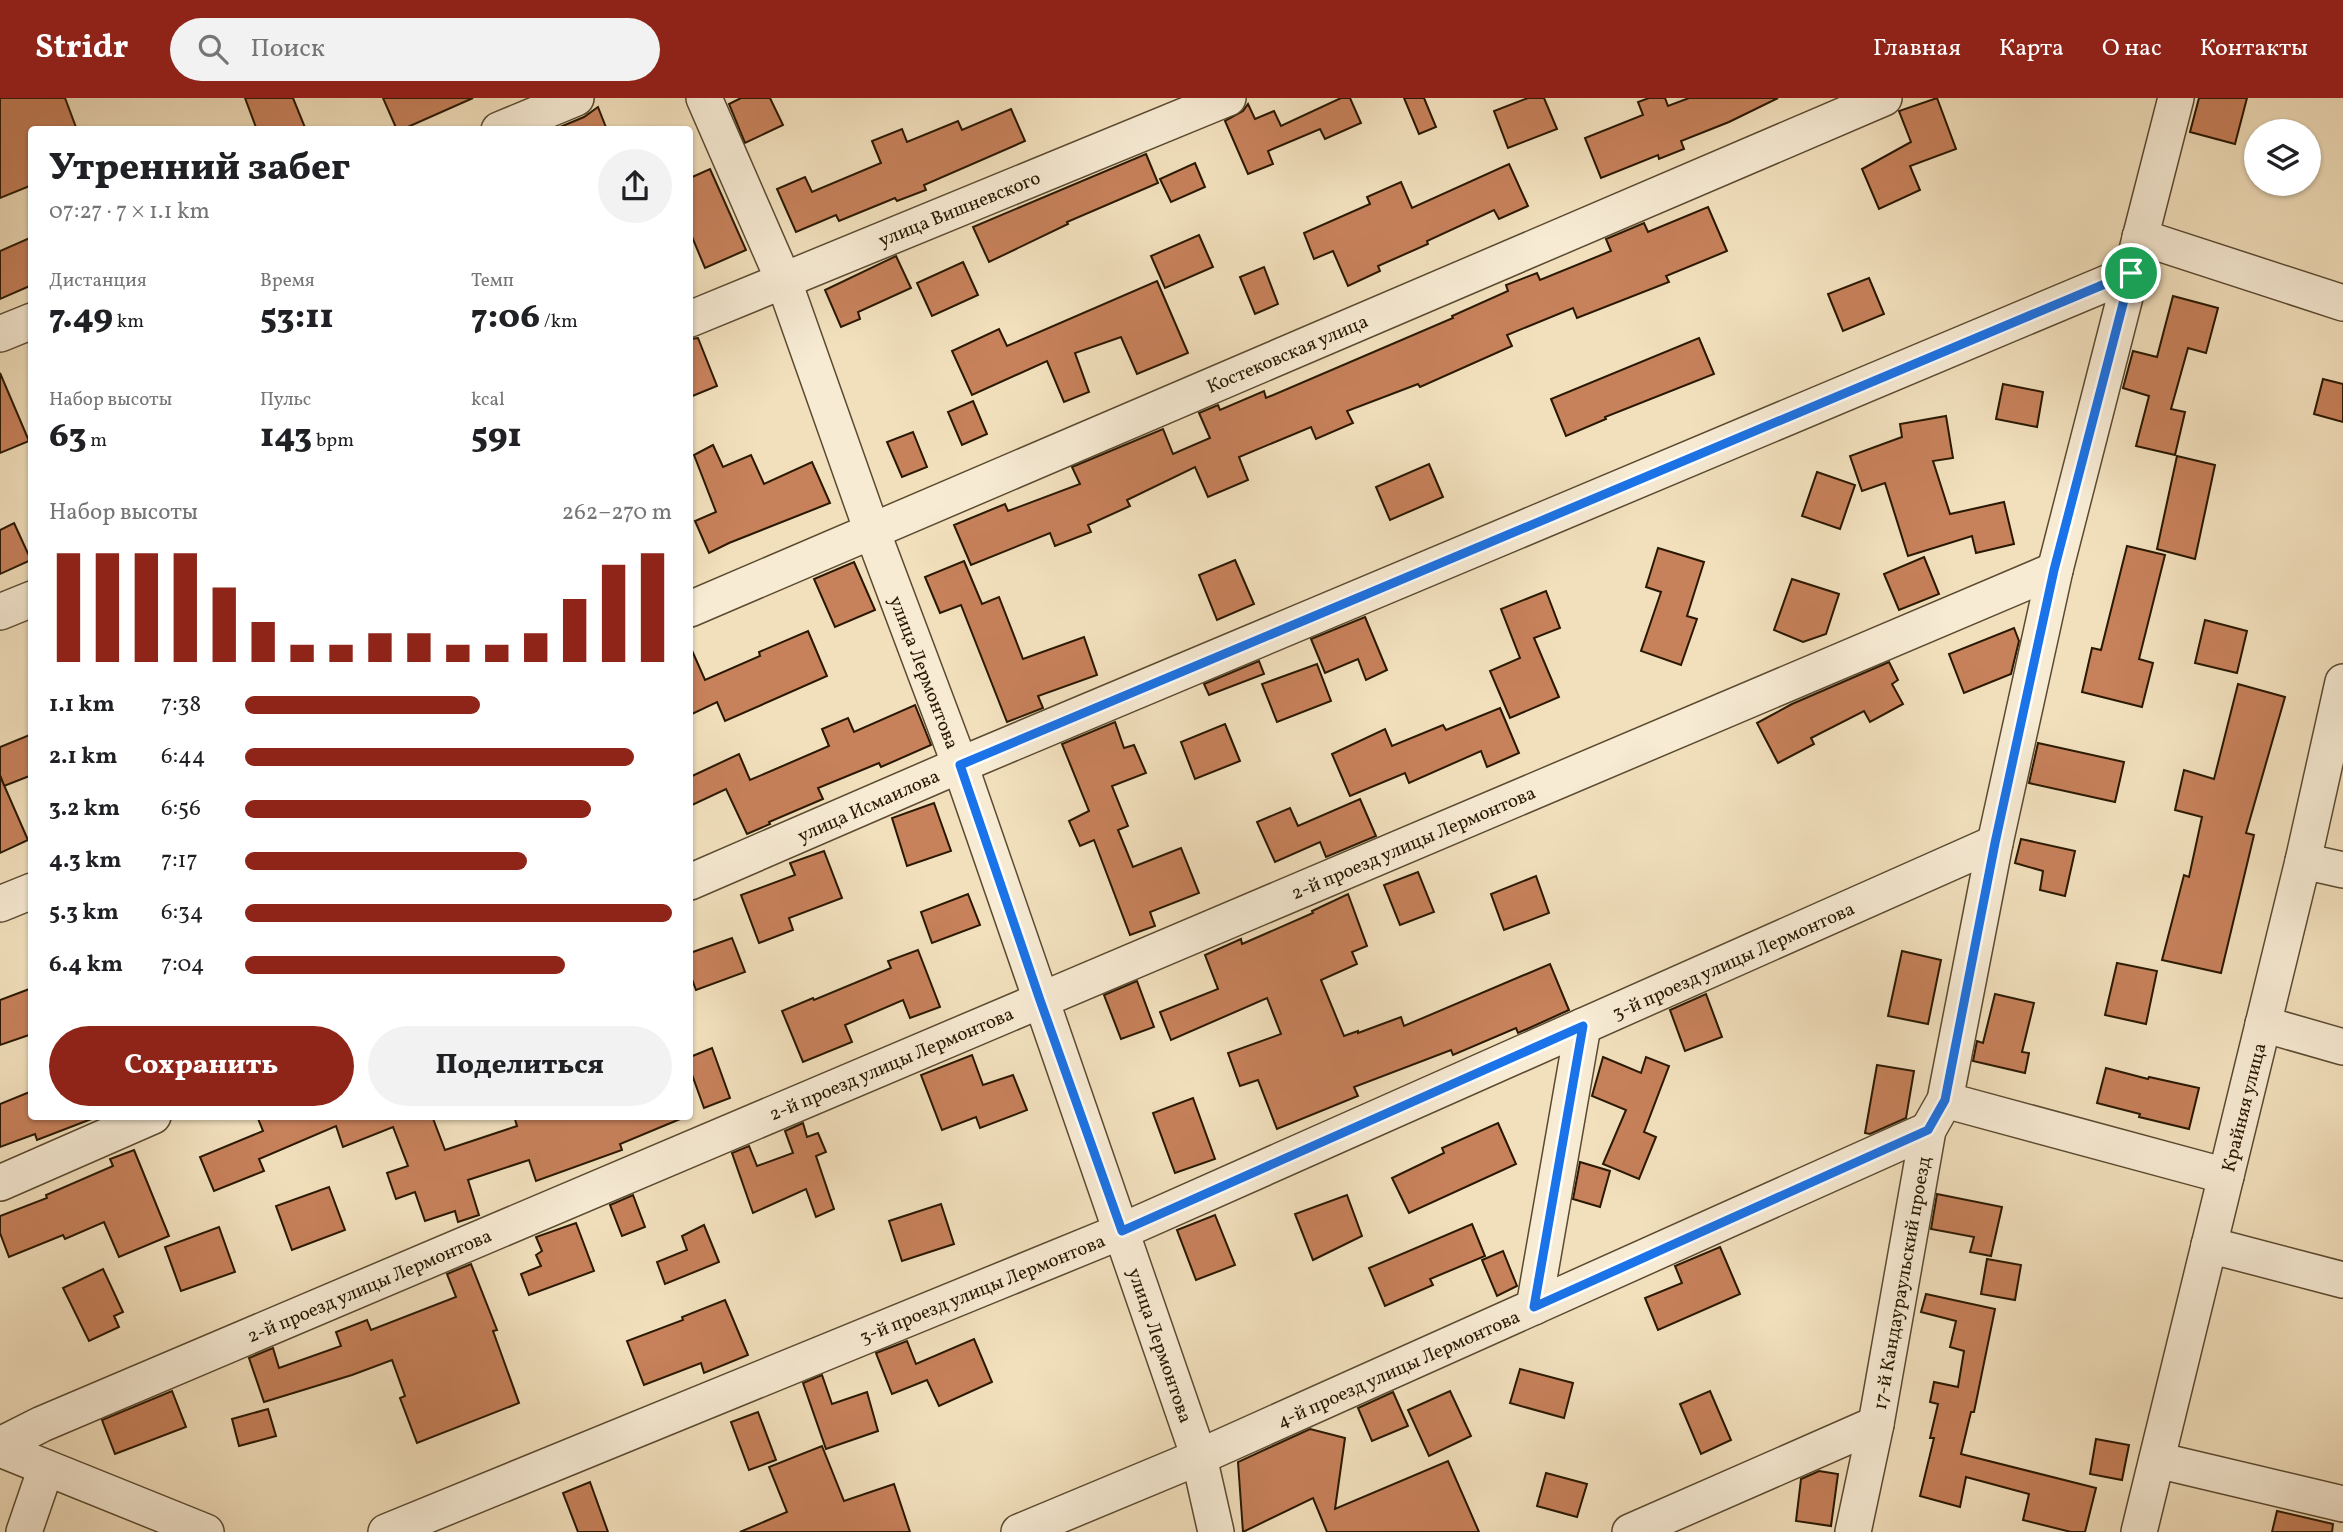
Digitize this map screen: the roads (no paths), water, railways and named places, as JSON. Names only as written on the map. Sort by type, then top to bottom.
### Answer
[{"type":"street","points":[[509,126],[576,98]]},
{"type":"street","name":"улица Лермонтова","points":[[704,98],[783,279],[872,531],[960,765],[1199,1457],[1216,1532]]},
{"type":"street","name":"улица Вишневского","points":[[693,318],[1228,98]]},
{"type":"street","name":"Костековская улица","points":[[693,608],[1884,98]]},
{"type":"street","name":"17-й Кандаураульский проезд","points":[[1853,1532],[1876,1424],[1928,1130],[1945,1100],[1995,843],[2054,570],[2176,98]]},
{"type":"street","points":[[2140,237],[2343,303]]},
{"type":"street","name":"улица Исмаилова","points":[[693,881],[960,765],[2131,273]]},
{"type":"street","points":[[0,334],[28,323]]},
{"type":"street","name":"2-й проезд улицы Лермонтова","points":[[0,1447],[42,1424],[2054,570]]},
{"type":"street","points":[[0,612],[28,601]]},
{"type":"street","name":"Крайняя улица","points":[[2140,1532],[2303,861],[2342,688]]},
{"type":"street","name":"3-й проезд улицы Лермонтова","points":[[386,1532],[1122,1231],[1995,843]]},
{"type":"street","points":[[2303,861],[2343,870]]},
{"type":"street","points":[[0,904],[28,893]]},
{"type":"street","points":[[2263,1024],[2343,1047]]},
{"type":"street","points":[[1534,1307],[1583,1026]]},
{"type":"street","points":[[1945,1100],[2226,1176]]},
{"type":"street","points":[[0,1183],[144,1120]]},
{"type":"street","name":"4-й проезд улицы Лермонтова","points":[[1019,1532],[1199,1457],[1928,1130]]},
{"type":"street","points":[[2209,1245],[2343,1280]]},
{"type":"street","points":[[1630,1532],[1876,1424]]},
{"type":"street","points":[[0,1447],[206,1532]]},
{"type":"street","points":[[2157,1460],[2343,1504]]},
{"type":"street","points":[[24,1532],[46,1468]]}]
